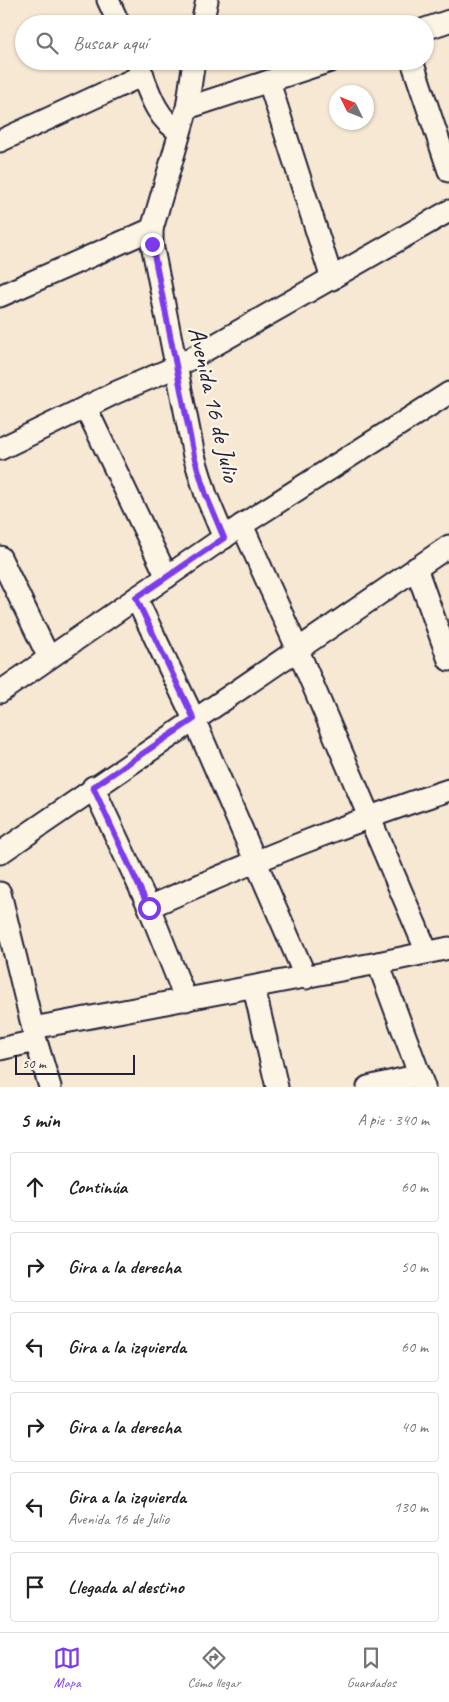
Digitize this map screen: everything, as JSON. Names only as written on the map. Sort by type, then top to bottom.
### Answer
[{"type":"street","points":[[108,0],[115,15]]},
{"type":"street","points":[[204,15],[207,0]]},
{"type":"street","points":[[434,26],[449,21]]},
{"type":"street","points":[[0,141],[136,70]]},
{"type":"street","points":[[141,70],[164,120],[180,131]]},
{"type":"street","name":"Avenida 16 de Julio","points":[[193,70],[187,108],[152,229],[152,244],[178,366],[194,456],[206,495],[224,538],[449,393]]},
{"type":"street","points":[[187,108],[304,70]]},
{"type":"street","points":[[415,70],[449,171]]},
{"type":"street","points":[[269,82],[332,279]]},
{"type":"street","points":[[0,449],[178,366],[449,210]]},
{"type":"street","points":[[0,296],[152,229]]},
{"type":"street","points":[[86,408],[167,577]]},
{"type":"street","points":[[242,525],[297,648],[427,952]]},
{"type":"street","points":[[0,692],[224,538]]},
{"type":"street","points":[[0,853],[93,787],[449,546]]},
{"type":"street","points":[[0,557],[49,658]]},
{"type":"street","points":[[416,568],[449,660]]},
{"type":"street","points":[[136,598],[194,719],[306,978]]},
{"type":"street","points":[[93,787],[149,908],[186,1000]]},
{"type":"street","points":[[149,908],[256,861],[369,816],[449,790]]},
{"type":"street","points":[[0,893],[34,1034],[50,1087]]},
{"type":"street","points":[[0,1049],[34,1034],[186,1000],[306,978],[449,948]]},
{"type":"street","points":[[368,1087],[422,1081],[378,963]]},
{"type":"street","points":[[254,988],[277,1087]]},
{"type":"route","points":[[149,908],[93,787],[194,719],[136,598],[224,538],[206,495],[194,456],[178,366],[152,244]]}]
